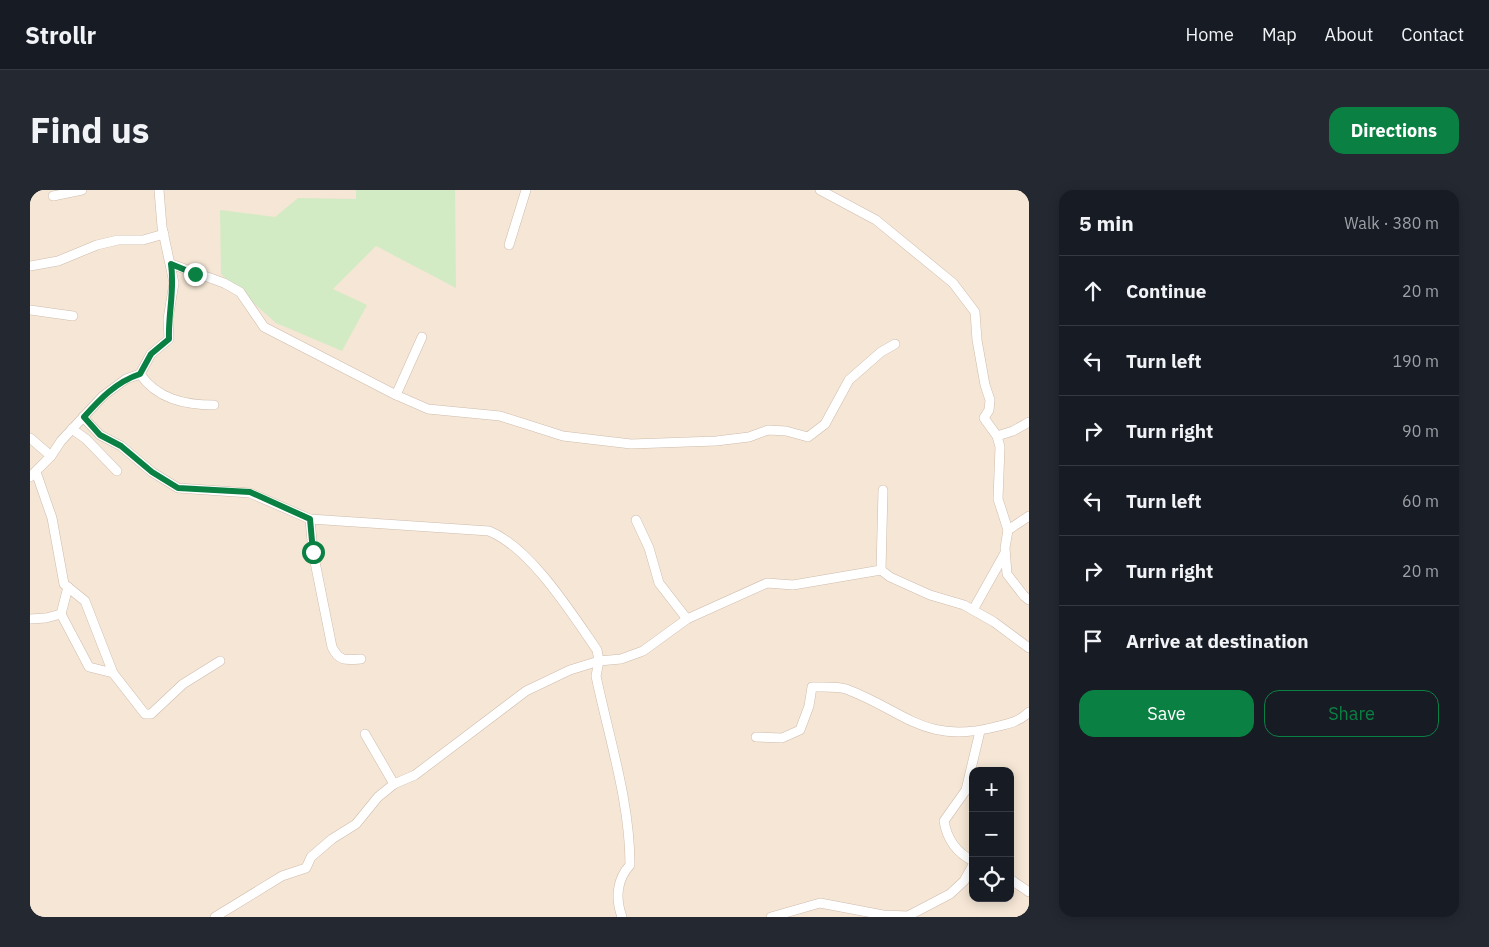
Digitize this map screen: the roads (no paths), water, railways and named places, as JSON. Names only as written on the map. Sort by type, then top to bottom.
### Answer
[{"type":"street","points":[[53,196],[82,190]]},
{"type":"street","points":[[159,190],[164,234],[174,283],[168,319],[169,339],[151,354],[140,374],[126,379],[103,396],[33,474],[52,518],[64,584],[85,601],[113,673],[145,714],[151,714],[183,684],[220,661]]},
{"type":"street","points":[[509,245],[526,190]]},
{"type":"street","points":[[820,190],[876,220],[901,243],[953,283],[975,312],[977,340],[985,385],[990,400],[989,410],[984,418],[997,436],[1000,447],[998,499],[1008,530],[1007,574],[1029,600]]},
{"type":"street","points":[[30,266],[58,261],[97,245],[118,240],[143,240],[164,234]]},
{"type":"street","points":[[171,264],[224,283],[240,292],[264,326],[396,395],[428,409],[500,416],[563,436],[596,441],[631,444],[692,443],[750,437],[768,430],[786,430],[808,437],[825,424],[849,380],[881,352],[895,344]]},
{"type":"street","points":[[30,310],[73,316]]},
{"type":"street","points":[[396,395],[422,337]]},
{"type":"street","points":[[140,374],[154,392],[190,404],[214,405]]},
{"type":"street","points":[[84,417],[100,435],[121,446],[152,472],[178,488],[250,492],[310,519],[472,529],[500,536],[531,563],[556,592],[597,650],[599,660],[596,676],[625,806],[630,841],[630,865],[620,876],[618,893],[622,917]]},
{"type":"street","points":[[997,436],[1013,431],[1029,422]]},
{"type":"street","points":[[72,430],[86,439],[117,472]]},
{"type":"street","points":[[30,438],[51,456]]},
{"type":"street","points":[[881,570],[882,490]]},
{"type":"street","points":[[310,519],[313,552],[332,647],[336,656],[342,660],[361,659]]},
{"type":"street","points":[[1008,530],[1027,519]]},
{"type":"street","points":[[636,520],[649,548],[659,583],[686,619]]},
{"type":"street","points":[[973,610],[1006,553]]},
{"type":"street","points":[[214,917],[282,876],[306,868],[311,857],[332,839],[356,824],[378,797],[394,784],[415,775],[526,691],[570,670],[599,660],[621,659],[643,651],[686,619],[767,583],[793,585],[881,570],[890,577],[930,596],[973,610],[994,622],[1029,648]]},
{"type":"street","points":[[68,587],[61,614],[89,667],[113,673]]},
{"type":"street","points":[[30,619],[46,618],[61,614]]},
{"type":"street","points":[[756,737],[782,738],[800,730],[809,706],[812,687],[845,689],[896,715],[936,732],[980,731],[1021,721],[1029,712]]},
{"type":"street","points":[[969,859],[952,842],[946,832],[944,821],[966,790],[980,731]]},
{"type":"street","points":[[365,734],[394,784]]},
{"type":"street","points":[[771,917],[820,903],[884,915],[908,916],[950,894],[964,881],[969,872]]},
{"type":"street","points":[[1014,882],[1029,892]]}]
